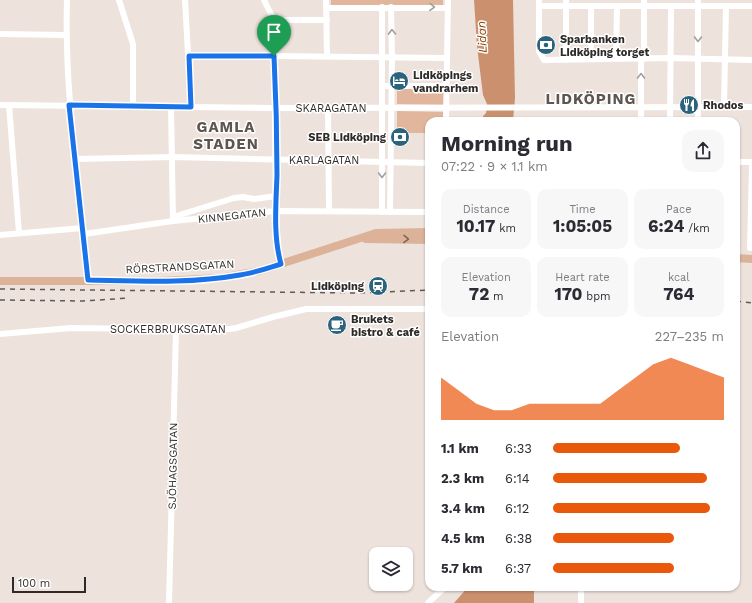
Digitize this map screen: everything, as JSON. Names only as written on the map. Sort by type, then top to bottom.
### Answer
[{"type":"main road","name":"RÖRSTRANDSGATAN","points":[[0,281],[88,280],[160,282],[220,278],[240,275],[281,264],[355,240],[387,232],[425,232]]},
{"type":"main road","name":"RÖRSTRANDSGATAN","points":[[355,240],[425,240]]},
{"type":"main road","points":[[740,258],[752,259]]},
{"type":"street","points":[[68,0],[66,35],[69,105],[84,231],[88,280]]},
{"type":"street","points":[[119,0],[133,44],[133,106]]},
{"type":"street","points":[[186,0],[191,107]]},
{"type":"street","points":[[264,0],[274,20],[277,160],[276,211],[278,248],[281,264]]},
{"type":"street","points":[[326,0],[327,56]]},
{"type":"street","points":[[446,117],[448,0]]},
{"type":"street","points":[[752,6],[726,6],[698,3],[671,6],[644,3],[617,6],[591,6],[566,3],[539,3],[539,51],[544,60],[672,58],[752,60]]},
{"type":"street","points":[[566,3],[566,60]]},
{"type":"street","points":[[641,117],[644,3]]},
{"type":"street","points":[[698,3],[698,117]]},
{"type":"street","points":[[591,6],[591,59]]},
{"type":"street","points":[[616,59],[617,6]]},
{"type":"street","points":[[670,117],[672,58],[671,6]]},
{"type":"street","points":[[724,107],[726,6]]},
{"type":"street","points":[[382,7],[382,212]]},
{"type":"street","points":[[390,212],[392,108],[391,7]]},
{"type":"street","points":[[326,8],[448,8]]},
{"type":"street","points":[[274,20],[327,20]]},
{"type":"street","points":[[0,34],[66,35]]},
{"type":"street","points":[[189,56],[392,56],[446,58]]},
{"type":"street","points":[[382,86],[446,86]]},
{"type":"street","name":"SKARAGATAN","points":[[0,105],[276,108],[752,107]]},
{"type":"street","points":[[9,105],[19,233]]},
{"type":"street","points":[[172,107],[173,219],[234,198],[243,196],[254,199],[276,196]]},
{"type":"street","points":[[328,108],[329,212]]},
{"type":"street","name":"KARLAGATAN","points":[[75,159],[173,158],[425,162]]},
{"type":"street","points":[[740,162],[752,162]]},
{"type":"street","points":[[750,248],[752,167]]},
{"type":"street","name":"KINNEGATAN","points":[[0,235],[84,231],[173,219],[276,211],[425,212]]},
{"type":"street","name":"SOCKERBRUKSGATAN","points":[[0,334],[71,328],[176,330],[230,329],[293,312],[316,308],[425,309]]},
{"type":"street","name":"SJÖHAGSGATAN","points":[[169,603],[176,330]]},
{"type":"street","points":[[428,603],[441,591]]},
{"type":"street","points":[[580,591],[581,603]]},
{"type":"shaded area","points":[[331,0],[443,0],[443,5],[331,5]]},
{"type":"shaded area","points":[[397,88],[445,89],[445,105],[397,104]]},
{"type":"shaded area","points":[[397,111],[445,112],[445,117],[425,117],[425,133],[397,133]]},
{"type":"water","name":"Lidan","points":[[474,0],[513,0],[515,98],[513,117],[483,117],[486,113],[487,104],[483,95],[477,46]]},
{"type":"water","points":[[464,591],[534,591],[534,603],[454,603]]},
{"type":"railway","points":[[0,289],[357,293],[425,290]]},
{"type":"railway","points":[[0,300],[83,301],[129,298]]},
{"type":"railway","points":[[740,302],[752,303]]},
{"type":"place","name":"Sparbanken Lidköping torget","points":[[546,45]]},
{"type":"place","name":"Lidköpings vandrarhem","points":[[399,81]]},
{"type":"place","name":"Rhodos","points":[[689,105]]},
{"type":"place","name":"SEB Lidköping","points":[[400,137]]},
{"type":"place","name":"Lidköping","points":[[378,286]]},
{"type":"place","name":"Brukets bistro & café","points":[[337,325]]},
{"type":"district","name":"LIDKÖPING","points":[[591,99]]},
{"type":"district","name":"GAMLA STADEN","points":[[226,136]]},
{"type":"route","points":[[189,56],[274,56],[278,254],[281,264],[259,271],[220,278],[160,282],[88,280],[69,105],[191,107],[189,56]]}]
